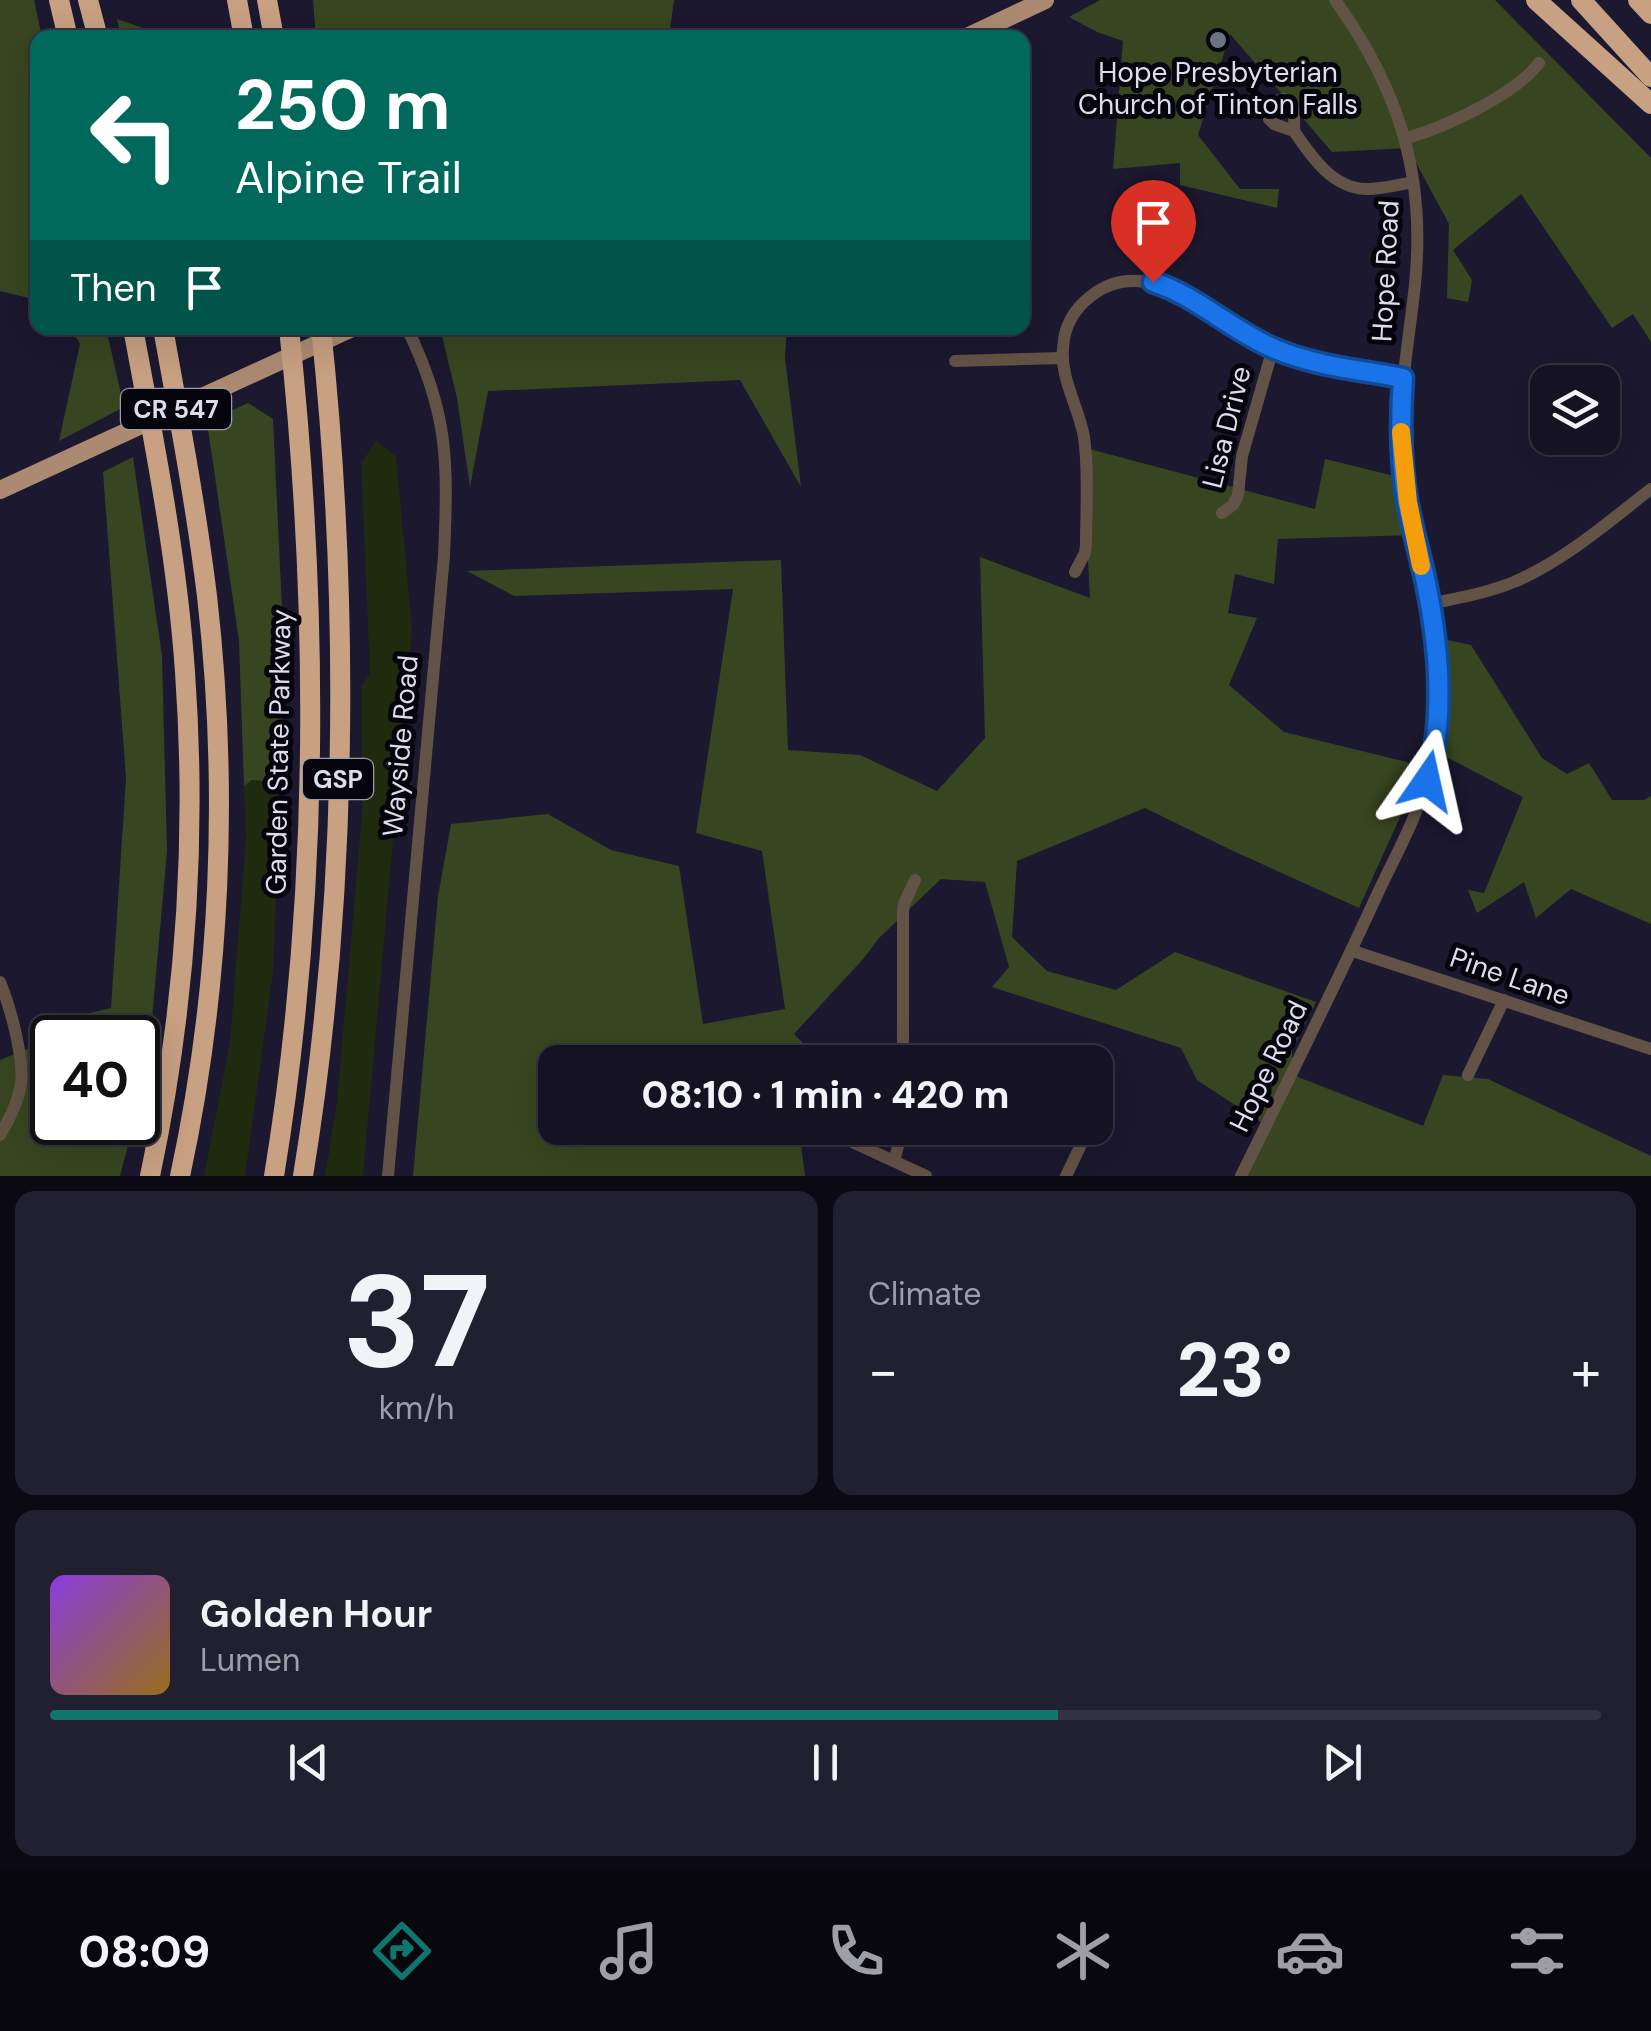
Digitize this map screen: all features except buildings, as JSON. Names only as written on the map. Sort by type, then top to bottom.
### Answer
[{"type":"highway","points":[[58,0],[66,30]]},
{"type":"highway","points":[[88,0],[96,30]]},
{"type":"highway","points":[[238,0],[243,30]]},
{"type":"highway","points":[[267,0],[273,30]]},
{"type":"highway","points":[[1536,0],[1651,104]]},
{"type":"highway","points":[[1582,0],[1651,76]]},
{"type":"highway","points":[[1638,0],[1651,14]]},
{"type":"highway","points":[[134,335],[179,609],[190,800],[178,1006],[150,1176]]},
{"type":"highway","points":[[164,335],[208,616],[218,739],[216,888],[206,1011],[180,1176]]},
{"type":"highway","name":"Garden State Parkway","points":[[274,1176],[294,1025],[308,812],[310,631],[290,335]]},
{"type":"highway","name":"Garden State Parkway","points":[[303,1176],[329,960],[339,750],[337,556],[323,335]]},
{"type":"main road","points":[[982,30],[1045,0]]},
{"type":"main road","name":"CR 547","points":[[0,490],[337,335]]},
{"type":"street","name":"Hope Road","points":[[1242,1176],[1353,950],[1418,805],[1429,774],[1438,719],[1430,604],[1404,475],[1400,422],[1417,246],[1414,182],[1406,138],[1370,53],[1336,0]]},
{"type":"street","points":[[1406,138],[1430,132],[1478,107],[1523,80],[1539,63]]},
{"type":"street","points":[[1294,131],[1308,152],[1342,183],[1366,189],[1414,182]]},
{"type":"street","points":[[1075,572],[1086,545],[1085,449],[1062,358],[1068,325],[1080,306],[1104,287],[1123,281],[1153,282],[1178,292],[1273,348],[1315,362],[1403,378]]},
{"type":"street","name":"Wayside Road","points":[[388,1176],[444,556],[447,484],[444,432],[436,396],[410,335]]},
{"type":"street","name":"Lisa Drive","points":[[1222,513],[1238,495],[1242,456],[1273,348]]},
{"type":"street","points":[[954,361],[1062,358]]},
{"type":"street","points":[[1430,604],[1490,591],[1530,575],[1651,489]]},
{"type":"street","points":[[903,1045],[903,911],[915,880]]},
{"type":"street","name":"Pine Lane","points":[[1353,950],[1651,1049]]},
{"type":"street","points":[[0,982],[16,1032],[22,1082],[10,1119],[0,1135]]},
{"type":"street","points":[[1468,1075],[1504,1000]]},
{"type":"street","points":[[859,1145],[926,1176]]},
{"type":"street","points":[[894,1161],[898,1145]]},
{"type":"street","points":[[1066,1176],[1081,1145]]},
{"type":"green space","points":[[0,0],[34,0],[40,30],[30,30],[30,298],[0,291]]},
{"type":"green space","points":[[313,0],[674,0],[670,30],[315,30]]},
{"type":"green space","points":[[1100,0],[1495,0],[1651,158],[1651,342],[1633,314],[1612,328],[1521,194],[1453,250],[1472,280],[1468,302],[1447,298],[1449,224],[1408,148],[1332,152],[1230,34],[1198,135],[1240,189],[1279,189],[1277,208],[1180,185],[1180,163],[1113,169],[1123,41],[1069,17]]},
{"type":"green space","points":[[117,19],[149,30],[119,30]]},
{"type":"green space","points":[[75,335],[108,335],[124,407],[59,441],[80,344]]},
{"type":"green space","points":[[442,335],[787,335],[785,358],[801,487],[740,380],[488,391],[470,487],[457,398]]},
{"type":"green space","points":[[248,403],[273,419],[285,672],[281,782],[252,780],[244,786],[239,641],[207,422]]},
{"type":"green space","points":[[376,441],[396,456],[412,628],[363,1176],[325,1176],[337,1102],[362,813],[361,686],[370,674],[361,463]]},
{"type":"green space","points":[[1082,447],[1315,509],[1325,459],[1403,478],[1414,535],[1278,539],[1274,584],[1235,574],[1228,613],[1257,618],[1229,685],[1284,732],[1423,766],[1359,908],[1145,808],[1017,861],[1012,937],[1047,971],[1116,990],[1175,952],[1316,1002],[1292,1050],[1293,1075],[1423,1126],[1443,1075],[1488,1079],[1651,1156],[1651,1176],[1243,1176],[1267,1126],[1197,1080],[1181,1048],[992,987],[1009,967],[985,882],[941,879],[879,938],[794,1034],[805,1045],[538,1045],[538,1145],[801,1145],[805,1176],[413,1176],[438,896],[451,824],[548,814],[611,850],[679,866],[703,1024],[785,1009],[762,851],[696,833],[733,589],[514,596],[467,571],[781,560],[788,750],[860,755],[937,791],[985,738],[980,557],[1090,598]]},
{"type":"green space","points":[[133,457],[162,656],[167,851],[152,1015],[82,1015],[111,1008],[126,778],[103,472]]},
{"type":"green space","points":[[1447,640],[1471,645],[1542,758],[1567,774],[1589,763],[1612,800],[1644,800],[1651,796],[1651,924],[1571,889],[1536,918],[1524,882],[1477,913],[1468,890],[1484,893],[1523,797],[1429,748]]},
{"type":"green space","points":[[252,780],[281,782],[273,972],[245,1176],[204,1176],[230,1042],[246,837],[244,786]]},
{"type":"green space","points":[[30,1048],[30,1145],[128,1145],[120,1176],[0,1176],[0,1060]]},
{"type":"slow traffic","points":[[1401,432],[1408,502],[1421,566]]},
{"type":"place","name":"Hope Presbyterian Church of Tinton Falls","points":[[1218,40]]},
{"type":"route","points":[[1153,282],[1178,292],[1273,348],[1315,362],[1403,378],[1400,422],[1404,475],[1430,604],[1438,682],[1438,719],[1427,781]]}]
